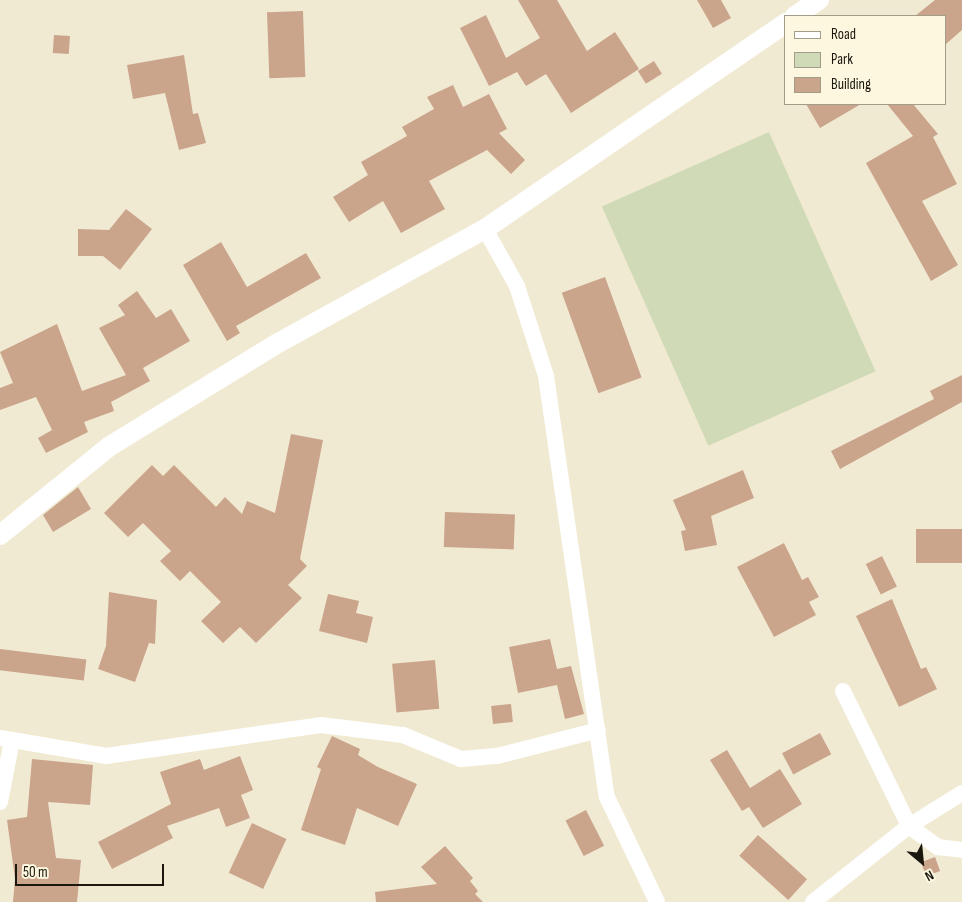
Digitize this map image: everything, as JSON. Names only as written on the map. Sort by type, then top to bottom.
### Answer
[{"type":"street","points":[[796,15],[819,0]]},
{"type":"street","points":[[0,535],[110,446],[280,342],[485,229],[784,24]]},
{"type":"street","points":[[485,229],[517,286],[546,376],[607,797],[657,902]]},
{"type":"street","points":[[843,690],[910,826],[938,846],[962,850]]},
{"type":"street","points":[[0,802],[6,739],[106,756],[321,725],[403,735],[461,759],[497,756],[598,730]]},
{"type":"street","points":[[813,902],[910,826],[962,793]]},
{"type":"green space","points":[[769,132],[876,371],[708,446],[602,206]]},
{"type":"building","points":[[518,0],[557,0],[587,51],[615,32],[639,69],[571,113],[546,74],[526,86],[517,72],[489,86],[460,28],[486,15],[506,58],[540,38]]},
{"type":"building","points":[[697,0],[721,0],[731,18],[713,28]]},
{"type":"building","points":[[935,0],[962,0],[962,30],[947,43],[947,15],[916,15]]},
{"type":"building","points":[[303,11],[305,77],[269,78],[267,12]]},
{"type":"building","points":[[54,35],[70,36],[69,54],[53,53]]},
{"type":"building","points":[[184,55],[193,114],[198,113],[206,143],[179,150],[165,93],[133,99],[127,65]]},
{"type":"building","points":[[654,61],[662,74],[646,84],[638,71]]},
{"type":"building","points":[[453,85],[463,107],[489,94],[507,129],[499,133],[525,160],[511,174],[487,150],[429,181],[445,209],[401,233],[383,201],[349,222],[333,197],[368,175],[361,162],[407,136],[402,127],[434,109],[427,97]]},
{"type":"building","points":[[807,105],[859,105],[820,128]]},
{"type":"building","points":[[888,105],[914,105],[938,134],[933,137],[957,184],[922,201],[958,265],[931,281],[866,163],[913,136]]},
{"type":"building","points":[[126,209],[152,229],[120,270],[103,256],[78,256],[78,229],[109,230]]},
{"type":"building","points":[[221,242],[247,287],[306,253],[321,278],[236,326],[240,333],[227,341],[183,265]]},
{"type":"building","points":[[605,277],[642,378],[598,393],[562,293]]},
{"type":"building","points":[[137,291],[156,318],[171,309],[190,341],[143,368],[150,381],[111,402],[114,411],[84,422],[88,432],[46,453],[38,438],[52,430],[36,397],[0,410],[0,388],[13,383],[0,352],[57,324],[82,391],[126,375],[99,328],[125,315],[118,305]]},
{"type":"building","points":[[962,375],[962,402],[840,469],[831,451],[934,399],[930,391]]},
{"type":"building","points":[[291,434],[323,440],[300,559],[307,566],[288,585],[302,598],[256,643],[240,627],[223,643],[201,621],[221,602],[190,571],[180,581],[160,561],[171,551],[143,523],[128,537],[104,513],[152,465],[163,476],[174,465],[216,507],[225,497],[242,514],[247,501],[275,513]]},
{"type":"building","points":[[743,470],[754,498],[711,516],[717,545],[685,551],[681,531],[686,530],[673,500]]},
{"type":"building","points":[[78,487],[91,509],[53,532],[43,515]]},
{"type":"building","points":[[445,512],[515,514],[514,549],[444,547]]},
{"type":"building","points":[[916,529],[962,529],[962,563],[916,563]]},
{"type":"building","points":[[784,543],[802,580],[808,577],[819,597],[809,602],[816,615],[774,637],[737,567]]},
{"type":"building","points":[[882,556],[897,587],[881,594],[866,564]]},
{"type":"building","points":[[109,592],[157,600],[155,644],[149,643],[135,682],[98,669],[106,646]]},
{"type":"building","points":[[328,594],[359,601],[356,613],[373,617],[367,643],[319,631]]},
{"type":"building","points":[[892,599],[921,669],[926,667],[937,689],[899,707],[856,616]]},
{"type":"building","points":[[550,639],[557,669],[571,666],[584,714],[565,719],[557,685],[518,693],[509,647]]},
{"type":"building","points":[[0,649],[86,660],[84,680],[0,670]]},
{"type":"building","points":[[435,660],[439,709],[396,713],[392,664]]},
{"type":"building","points":[[511,704],[513,722],[493,724],[491,706]]},
{"type":"building","points":[[820,733],[831,754],[793,774],[782,753]]},
{"type":"building","points":[[332,736],[360,749],[358,755],[378,767],[417,784],[398,826],[357,808],[345,845],[301,830],[321,769],[317,767]]},
{"type":"building","points":[[727,750],[750,788],[780,769],[802,804],[763,828],[749,807],[742,811],[710,760]]},
{"type":"building","points":[[240,756],[253,790],[241,795],[250,818],[226,827],[219,808],[167,826],[173,838],[112,869],[98,842],[171,804],[160,772],[200,759],[204,770]]},
{"type":"building","points":[[32,759],[93,765],[90,805],[48,802],[56,858],[81,860],[77,902],[13,902],[15,879],[7,820],[27,817]]},
{"type":"building","points":[[586,810],[604,846],[584,856],[566,820]]},
{"type":"building","points":[[252,823],[286,839],[263,889],[229,873]]},
{"type":"building","points":[[758,835],[807,879],[788,900],[739,856]]},
{"type":"building","points":[[445,846],[473,878],[470,881],[478,891],[475,894],[483,902],[376,902],[375,892],[437,884],[421,867]]},
{"type":"building","points":[[935,857],[940,871],[926,876],[921,862]]}]
